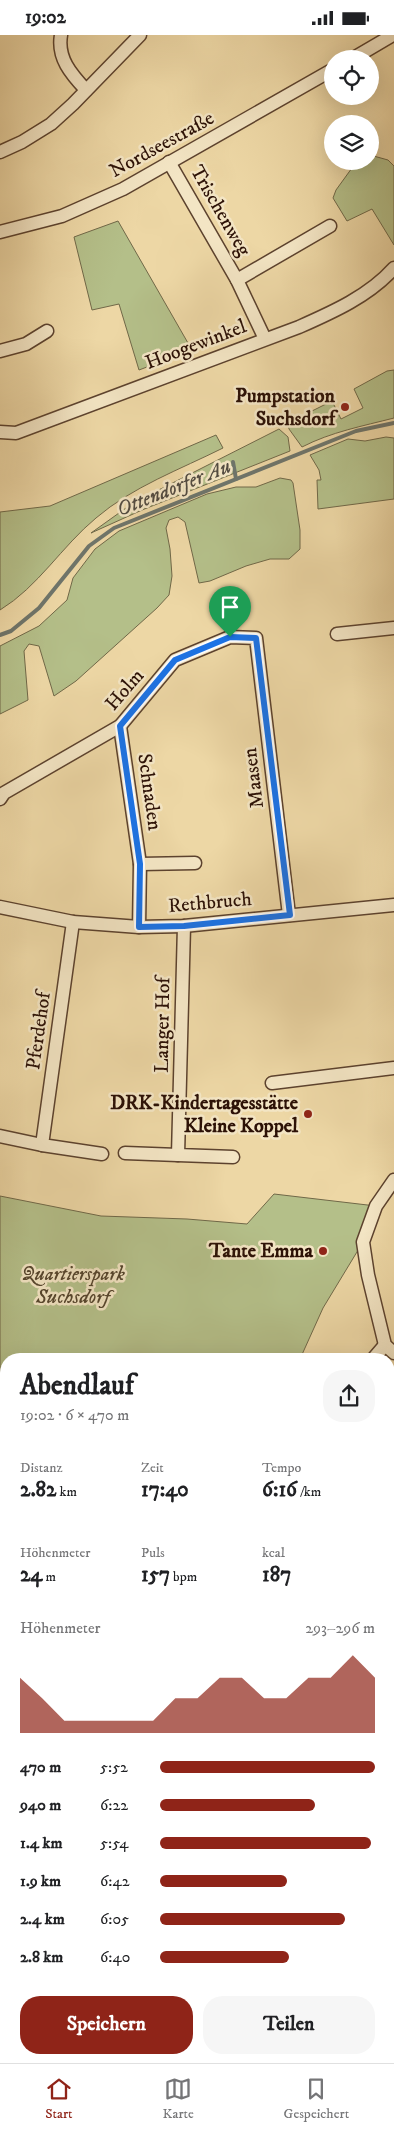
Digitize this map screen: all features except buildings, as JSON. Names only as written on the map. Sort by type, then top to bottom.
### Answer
[{"type":"street","points":[[61,35],[62,57],[68,70],[86,90]]},
{"type":"street","points":[[0,152],[51,123],[140,35]]},
{"type":"street","points":[[370,50],[391,40]]},
{"type":"street","name":"Nordseestraße","points":[[0,232],[62,216],[123,189],[324,75]]},
{"type":"street","name":"Trischenweg","points":[[169,162],[237,279],[265,339]]},
{"type":"street","name":"Trischenweg","points":[[237,279],[330,225]]},
{"type":"street","name":"Hoogewinkel","points":[[0,432],[16,433],[299,327],[335,311],[382,281],[394,268]]},
{"type":"street","points":[[0,351],[26,344],[47,331]]},
{"type":"street","points":[[336,634],[394,628]]},
{"type":"street","name":"Holm","points":[[0,799],[4,793],[120,726],[175,660],[230,637],[256,638]]},
{"type":"street","name":"Maasen","points":[[256,638],[290,915]]},
{"type":"street","name":"Schnaden","points":[[120,726],[140,864],[139,927]]},
{"type":"street","points":[[140,864],[195,863]]},
{"type":"street","name":"Rethbruch","points":[[0,907],[73,923],[139,927],[184,926],[394,905]]},
{"type":"street","name":"Pferdehof","points":[[42,1145],[73,923]]},
{"type":"street","name":"Langer Hof","points":[[178,1155],[184,926]]},
{"type":"street","points":[[272,1083],[394,1068]]},
{"type":"street","points":[[0,1136],[42,1145],[102,1154]]},
{"type":"street","points":[[125,1153],[233,1157]]},
{"type":"street","points":[[390,1349],[368,1275],[363,1242],[376,1207],[393,1183]]},
{"type":"green space","points":[[379,158],[388,160],[394,166],[394,245],[372,209],[347,221],[333,198],[336,190],[350,170],[379,170]]},
{"type":"green space","points":[[118,221],[192,350],[139,370],[119,304],[92,310],[74,237]]},
{"type":"green space","points":[[394,370],[394,418],[336,433],[302,447],[289,429],[288,423],[332,401],[341,419],[363,408],[354,389],[387,371]]},
{"type":"green space","points":[[279,429],[288,437],[290,451],[142,510],[91,533],[133,503]]},
{"type":"green space","points":[[216,435],[223,448],[141,488],[110,507],[84,529],[26,590],[0,610],[0,512],[50,506]]},
{"type":"green space","points":[[386,437],[394,438],[394,499],[318,509],[317,480],[321,480],[319,470],[310,455],[348,439],[365,441]]},
{"type":"green space","points":[[280,478],[291,480],[293,483],[300,530],[300,549],[289,559],[270,559],[246,566],[210,581],[199,583],[185,522],[178,517],[169,520],[166,528],[172,576],[169,595],[76,681],[54,696],[39,646],[29,644],[24,651],[28,700],[0,714],[0,646],[39,626],[67,600],[73,578],[95,549],[119,531],[207,494],[236,487],[256,487]]},
{"type":"green space","name":"Quartierspark Suchsdorf","points":[[274,1194],[376,1206],[363,1242],[323,1308],[303,1353],[0,1353],[0,1196],[101,1216],[187,1219],[247,1224]]},
{"type":"waterway","name":"Ottendorfer Au","points":[[0,635],[11,631],[39,608],[89,546],[114,528],[356,431],[394,423]]},
{"type":"waterway","points":[[233,462],[236,479]]},
{"type":"place","name":"Pumpstation Suchsdorf","points":[[345,407]]},
{"type":"place","name":"DRK-Kindertagesstätte Kleine Koppel","points":[[308,1114]]},
{"type":"place","name":"Tante Emma","points":[[323,1251]]},
{"type":"route","points":[[230,637],[256,638],[290,915],[184,926],[139,927],[140,864],[120,726],[175,660],[230,637]]}]
